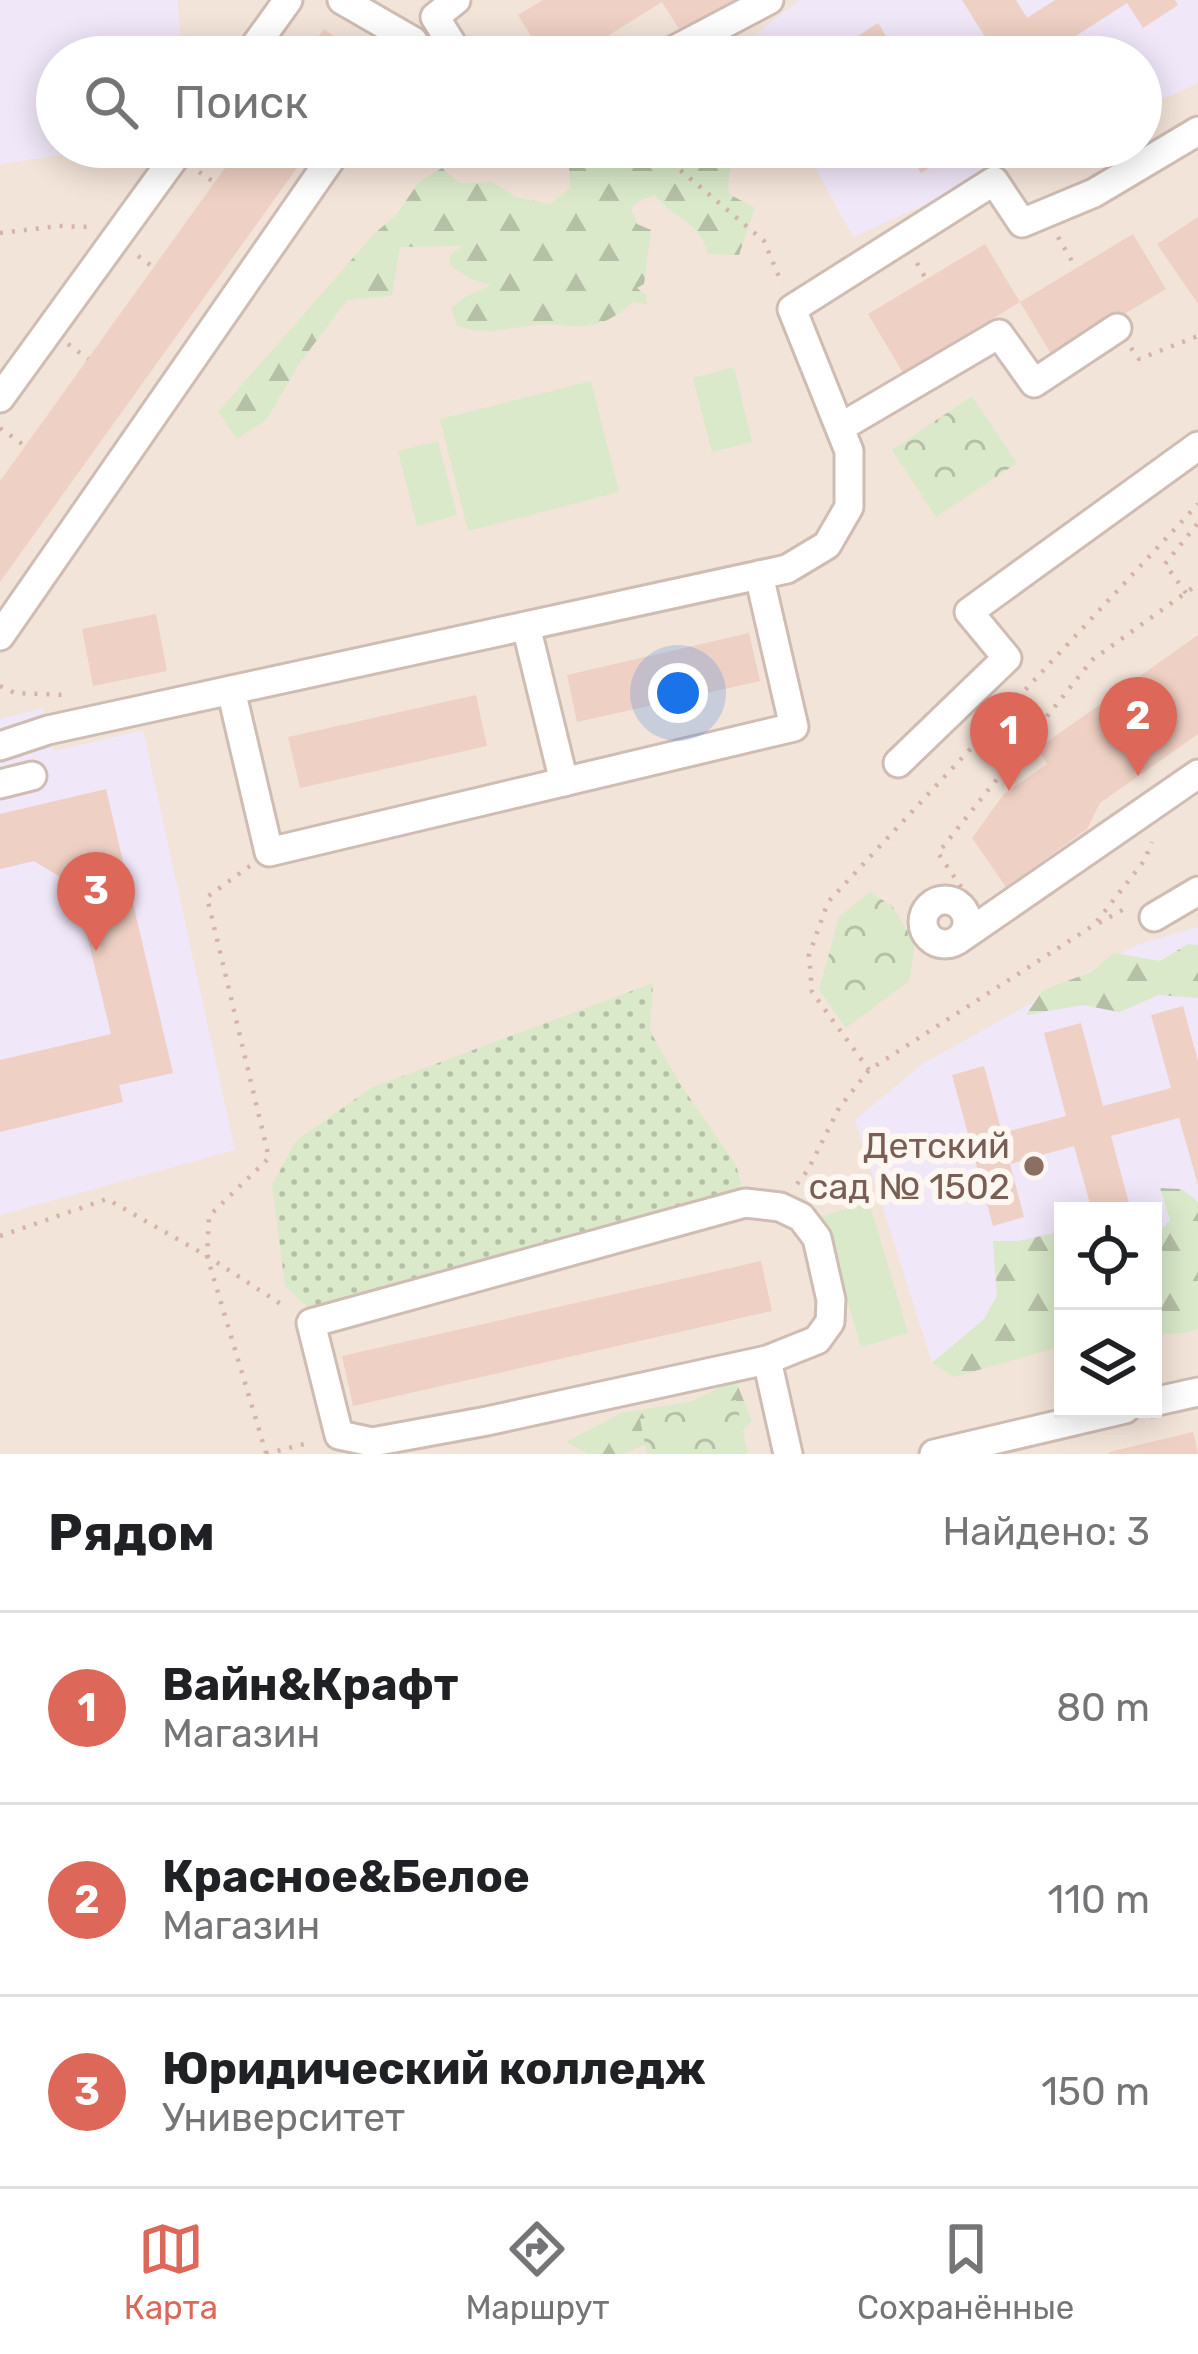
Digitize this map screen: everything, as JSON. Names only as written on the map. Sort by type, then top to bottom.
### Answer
[{"type":"lane","points":[[262,36],[288,0]]},
{"type":"lane","points":[[342,0],[390,36]]},
{"type":"lane","points":[[701,36],[769,0]]},
{"type":"lane","points":[[417,36],[440,6]]},
{"type":"lane","points":[[440,6],[452,36]]},
{"type":"lane","points":[[1162,152],[1198,131]]},
{"type":"lane","points":[[0,398],[167,168]]},
{"type":"lane","points":[[0,636],[324,168]]},
{"type":"lane","points":[[0,746],[48,730],[787,569],[827,545],[849,507],[849,451],[792,309],[994,181],[1022,223],[1094,193],[1136,168]]},
{"type":"lane","points":[[841,427],[999,334],[1034,382],[1117,328]]},
{"type":"lane","points":[[898,763],[1006,658],[969,612],[1198,446]]},
{"type":"lane","points":[[231,690],[269,852],[794,728],[759,575]]},
{"type":"lane","points":[[526,626],[564,782]]},
{"type":"lane","points":[[958,940],[1198,774]]},
{"type":"lane","points":[[0,784],[32,776]]},
{"type":"lane","points":[[1154,917],[1198,891]]},
{"type":"lane","points":[[745,1203],[780,1207],[801,1216],[817,1238],[831,1300],[830,1322],[817,1340],[766,1360],[487,1421],[372,1442],[339,1436],[311,1323],[745,1203]]},
{"type":"lane","points":[[766,1360],[788,1454]]},
{"type":"lane","points":[[1162,1400],[1198,1392]]},
{"type":"lane","points":[[934,1454],[1087,1418]]},
{"type":"path","points":[[677,168],[764,241],[792,309]]},
{"type":"path","points":[[1044,214],[1076,268]]},
{"type":"path","points":[[0,233],[59,226]]},
{"type":"path","points":[[1139,359],[1198,336]]},
{"type":"path","points":[[0,428],[25,446]]},
{"type":"path","points":[[868,1070],[812,992],[809,956],[828,902],[1198,504]]},
{"type":"path","points":[[1186,592],[1165,564],[1198,523]]},
{"type":"path","points":[[984,922],[938,853],[1092,660],[1198,584]]},
{"type":"path","points":[[0,686],[15,693],[82,696]]},
{"type":"path","points":[[780,1207],[808,1170],[839,1108],[868,1070],[1094,925],[1144,861],[1165,797]]},
{"type":"path","points":[[269,852],[207,897],[269,1158],[209,1216],[207,1256],[265,1454],[339,1436]]},
{"type":"path","points":[[0,1236],[107,1199],[311,1323]]},
{"type":"shaded area","points":[[0,0],[1198,0],[1198,1454],[0,1454]]},
{"type":"shaded area","points":[[0,0],[177,0],[181,36],[36,36],[36,159],[0,164]]},
{"type":"shaded area","points":[[799,0],[1198,0],[1198,83],[1162,99],[1162,36],[754,36]]},
{"type":"shaded area","points":[[815,168],[1007,168],[853,237]]},
{"type":"shaded area","points":[[43,708],[54,751],[143,730],[235,1150],[0,1215],[0,719]]},
{"type":"shaded area","name":"Детский сад № 1502","points":[[1198,927],[1198,1291],[1162,1301],[1162,1202],[1054,1202],[1054,1330],[932,1363],[855,1120],[922,1064],[1136,945]]},
{"type":"green space","points":[[442,168],[459,183],[492,182],[516,197],[550,204],[570,188],[569,168],[730,168],[729,194],[755,208],[739,255],[708,254],[693,227],[655,195],[637,202],[631,209],[637,224],[651,230],[644,284],[637,288],[646,295],[647,304],[633,302],[591,325],[540,324],[487,331],[457,326],[451,308],[491,285],[451,266],[449,256],[462,246],[400,247],[392,296],[347,300],[299,364],[266,420],[237,439],[218,412],[396,215],[419,182]]},
{"type":"green space","points":[[734,367],[752,442],[712,452],[693,378]]},
{"type":"green space","points":[[591,381],[619,492],[468,531],[440,419]]},
{"type":"green space","points":[[972,396],[1017,463],[936,517],[892,450]]},
{"type":"green space","points":[[438,441],[457,515],[417,526],[398,451]]},
{"type":"green space","points":[[870,892],[892,906],[915,943],[909,981],[846,1028],[819,990],[839,917]]},
{"type":"green space","points":[[1188,944],[1198,945],[1198,998],[1159,995],[1119,1012],[1083,1005],[1026,1015],[1043,990],[1091,972],[1114,953],[1160,961]]},
{"type":"green space","points":[[653,983],[650,1031],[736,1165],[744,1195],[313,1312],[285,1286],[272,1185],[296,1141],[371,1088]]},
{"type":"green space","points":[[1160,1188],[1182,1189],[1198,1202],[1198,1329],[1179,1334],[1162,1333],[1162,1229],[1170,1220]]},
{"type":"green space","points":[[869,1202],[908,1333],[861,1347],[822,1216]]},
{"type":"green space","points":[[1054,1233],[1054,1349],[954,1377],[932,1363],[984,1319],[997,1296],[993,1241]]},
{"type":"green space","points":[[735,1379],[752,1421],[735,1438],[666,1436],[622,1454],[588,1454],[566,1442],[621,1413],[693,1401]]},
{"type":"green space","points":[[736,1400],[748,1454],[647,1454],[640,1419]]},
{"type":"building","points":[[543,0],[733,0],[681,32],[662,2],[608,36],[531,36],[518,15]]},
{"type":"building","points":[[962,0],[1016,0],[1027,18],[1055,0],[1175,0],[1178,5],[1143,28],[1127,3],[1076,36],[984,36]]},
{"type":"building","points":[[878,23],[886,36],[858,36]]},
{"type":"building","points":[[225,168],[297,168],[0,582],[0,481]]},
{"type":"building","points":[[1198,217],[1198,304],[1157,244]]},
{"type":"building","points":[[1133,234],[1166,289],[1053,357],[1020,302]]},
{"type":"building","points":[[985,244],[1020,302],[903,373],[868,314]]},
{"type":"building","points":[[156,614],[167,671],[93,686],[82,629]]},
{"type":"building","points":[[749,633],[760,681],[577,722],[567,675]]},
{"type":"building","points":[[1198,635],[1198,734],[1100,803],[1087,829],[1006,887],[972,838],[1004,794],[1047,764],[1037,749]]},
{"type":"building","points":[[476,695],[487,746],[300,788],[288,737]]},
{"type":"building","points":[[106,789],[173,1073],[119,1085],[123,1102],[0,1132],[0,1060],[111,1034],[75,886],[34,861],[0,869],[0,814]]},
{"type":"building","points":[[1183,1006],[1198,1061],[1198,1185],[1179,1118],[1111,1136],[1129,1202],[1090,1202],[1074,1146],[1010,1164],[1024,1217],[993,1226],[952,1075],[984,1066],[1002,1133],[1066,1116],[1044,1033],[1081,1023],[1103,1106],[1171,1088],[1151,1015]]},
{"type":"building","points":[[761,1261],[772,1311],[353,1406],[342,1356]]},
{"type":"building","points":[[1193,1432],[1198,1454],[1109,1454],[1109,1452]]},
{"type":"place","name":"Красное&Белое","points":[[1138,776]]},
{"type":"place","name":"Вайн&Крафт","points":[[1009,791]]},
{"type":"place","name":"Юридический колледж","points":[[96,951]]},
{"type":"place","name":"Детский сад № 1502","points":[[1034,1166]]}]
